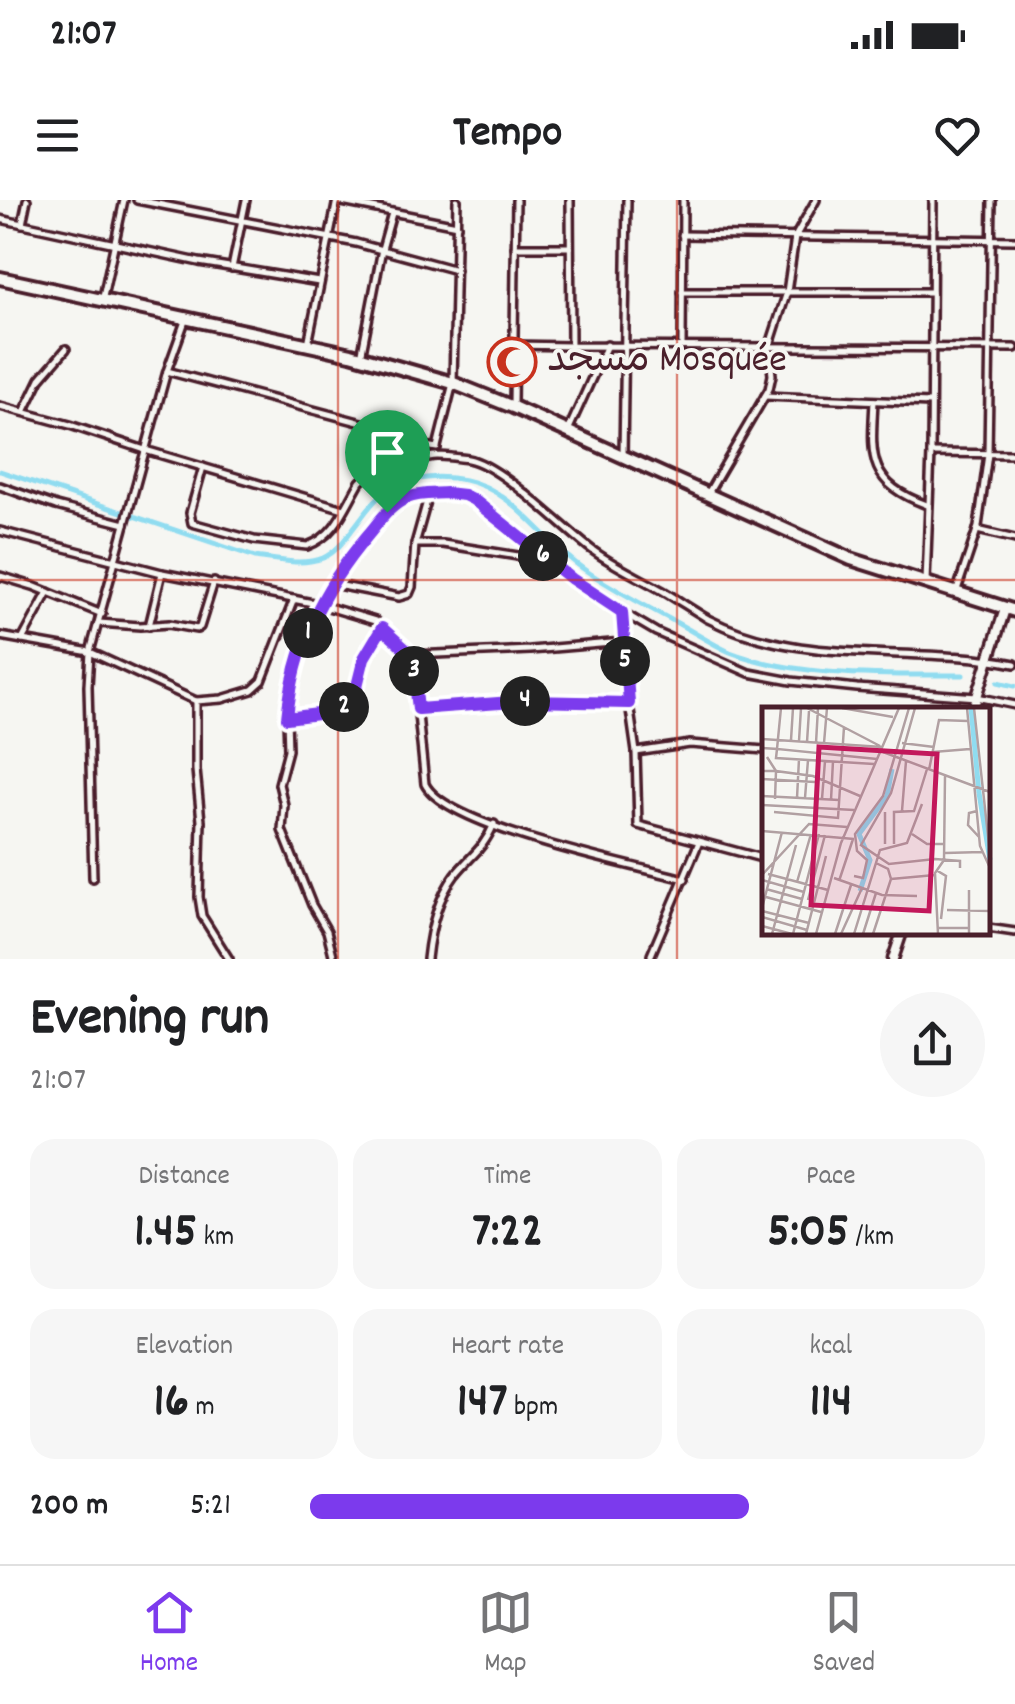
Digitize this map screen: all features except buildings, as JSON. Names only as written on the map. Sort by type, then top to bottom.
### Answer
[{"type":"highway","points":[[0,278],[361,357],[453,383],[851,560],[1010,610]]},
{"type":"main road","points":[[974,707],[1010,610]]},
{"type":"main road","points":[[893,959],[901,934]]},
{"type":"street","points":[[22,224],[27,200]]},
{"type":"street","points":[[102,300],[124,200]]},
{"type":"street","points":[[138,200],[382,248],[456,270]]},
{"type":"street","points":[[232,268],[246,200]]},
{"type":"street","points":[[308,345],[336,200],[457,226]]},
{"type":"street","points":[[436,452],[453,383],[457,200]]},
{"type":"street","points":[[513,407],[516,200]]},
{"type":"street","points":[[570,200],[571,346]]},
{"type":"street","points":[[623,456],[627,200]]},
{"type":"street","points":[[682,348],[683,200]]},
{"type":"street","points":[[707,495],[771,382],[769,348],[787,292],[795,237],[816,200]]},
{"type":"street","points":[[926,584],[934,200]]},
{"type":"street","points":[[956,593],[977,530],[988,454],[992,200]]},
{"type":"street","points":[[361,357],[392,213]]},
{"type":"street","points":[[0,219],[232,268],[319,282]]},
{"type":"street","points":[[682,236],[1015,240]]},
{"type":"street","points":[[516,247],[569,247]]},
{"type":"street","points":[[682,292],[932,292]]},
{"type":"street","points":[[93,878],[90,652],[167,371],[186,318]]},
{"type":"street","points":[[514,345],[1015,348]]},
{"type":"street","points":[[568,432],[607,345]]},
{"type":"street","points":[[24,412],[40,379],[66,349]]},
{"type":"street","points":[[167,371],[384,429],[413,444],[478,462],[514,485],[593,551],[728,627],[820,650],[952,655],[1015,664]]},
{"type":"street","points":[[765,396],[930,402]]},
{"type":"street","points":[[874,401],[876,469],[889,484],[928,506]]},
{"type":"street","points":[[0,406],[344,509]]},
{"type":"street","points":[[203,467],[190,519],[196,525],[254,540],[307,546],[330,532],[365,477],[436,452]]},
{"type":"street","points":[[931,453],[1015,454]]},
{"type":"street","points":[[0,486],[125,524]]},
{"type":"street","points":[[334,959],[326,931],[282,830],[284,805],[280,784],[288,750],[290,688],[318,604],[344,563],[387,512],[406,498],[454,493],[474,500],[572,579],[622,612],[656,632],[750,673],[857,688],[977,697],[1015,705]]},
{"type":"street","points":[[331,584],[404,597],[409,594],[415,544],[429,494]]},
{"type":"street","points":[[977,530],[1015,538]]},
{"type":"street","points":[[0,532],[162,573],[318,604],[376,622],[412,655],[429,792],[458,813],[524,838],[685,879]]},
{"type":"street","points":[[415,544],[542,556]]},
{"type":"street","points":[[149,626],[162,573]]},
{"type":"street","points":[[0,576],[102,614]]},
{"type":"street","points":[[99,623],[169,624],[198,629],[214,582]]},
{"type":"street","points":[[22,640],[48,592]]},
{"type":"street","points":[[0,636],[90,652],[196,701],[222,699],[259,684],[294,600]]},
{"type":"street","points":[[622,612],[636,752],[638,826],[762,859]]},
{"type":"street","points":[[287,718],[349,705],[364,658],[382,628]]},
{"type":"street","points":[[412,655],[623,642]]},
{"type":"street","points":[[196,701],[201,821],[199,897],[202,916],[229,959]]},
{"type":"street","points":[[418,709],[526,701],[629,703]]},
{"type":"street","points":[[636,752],[690,744],[762,750]]},
{"type":"street","points":[[427,959],[431,923],[450,883],[485,844],[494,824]]},
{"type":"street","points":[[650,955],[699,842]]},
{"type":"street","points":[[990,928],[1015,932]]},
{"type":"waterway","points":[[0,471],[255,557],[298,562],[323,558],[333,552],[376,500],[398,485],[431,477],[465,480],[499,494],[570,559],[596,577],[730,652],[815,671],[963,675]]},
{"type":"waterway","points":[[998,682],[1015,686]]},
{"type":"place","name":"مسجد Mosquée","points":[[512,362]]},
{"type":"route","points":[[464,495],[572,579],[622,612],[629,703],[526,701],[418,709],[412,655],[382,628],[360,667],[349,705],[287,718],[290,688],[318,604],[344,563],[387,512],[406,498],[464,495]]}]
